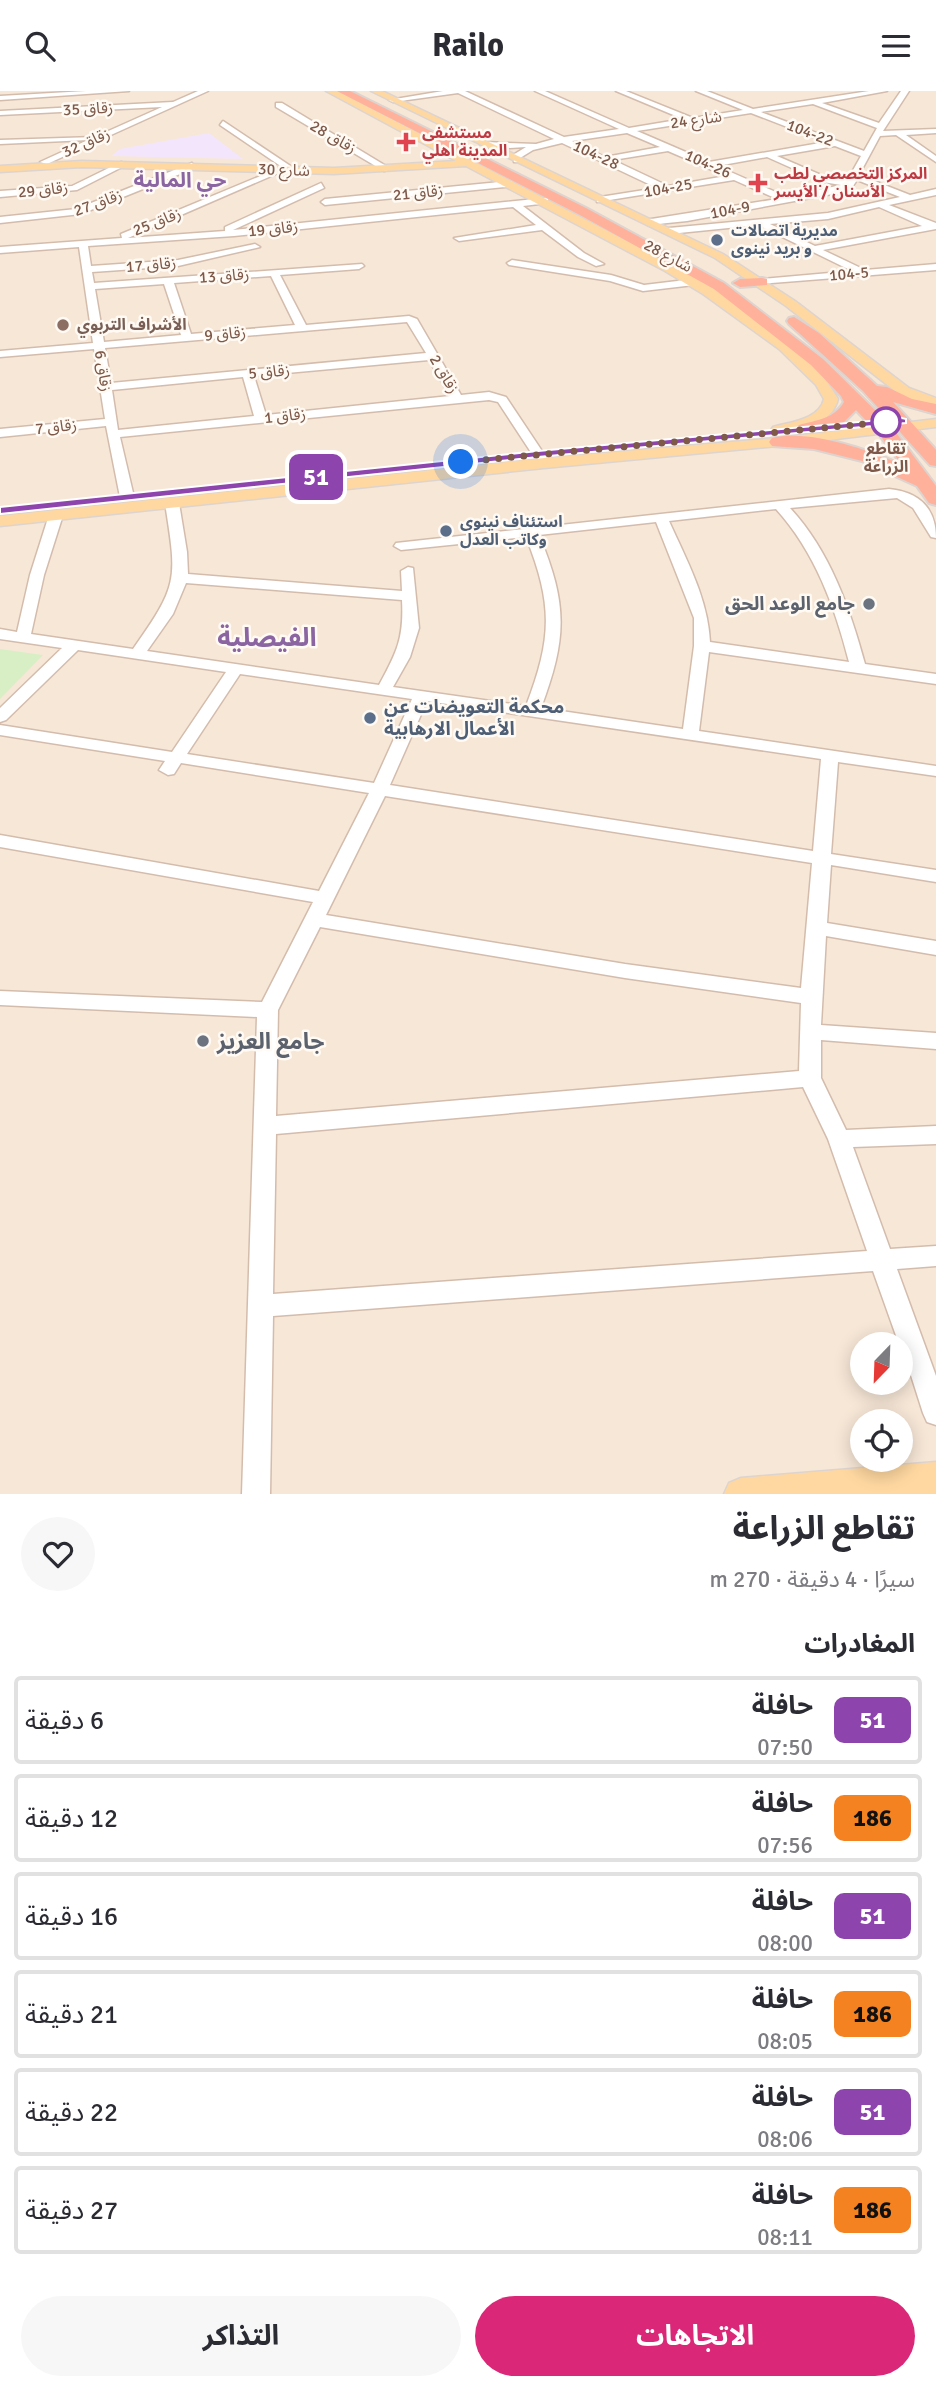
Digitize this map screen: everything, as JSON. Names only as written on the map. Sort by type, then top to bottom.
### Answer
[{"type":"highway","name":"شارع 28","points":[[342,91],[510,180],[582,211],[719,286],[796,344],[849,394],[881,426],[933,495]]},
{"type":"highway","name":"شارع 28","points":[[361,91],[411,112],[599,204],[740,283],[803,328],[860,377],[905,423],[936,461]]},
{"type":"highway","points":[[582,211],[599,204]]},
{"type":"highway","points":[[740,283],[762,282]]},
{"type":"highway","points":[[699,285],[719,286]]},
{"type":"highway","points":[[860,377],[907,403],[936,409]]},
{"type":"highway","points":[[804,429],[841,417],[850,406],[849,394]]},
{"type":"highway","points":[[881,426],[905,423]]},
{"type":"highway","points":[[771,437],[874,459],[906,474],[933,495]]},
{"type":"main road","points":[[330,91],[385,116],[483,169],[510,180],[699,285],[776,341],[830,394],[831,404],[812,421],[771,437]]},
{"type":"main road","points":[[374,91],[411,112],[516,160],[538,174]]},
{"type":"main road","name":"شارع 30","points":[[0,167],[82,164],[286,169],[385,167],[428,159],[440,152],[438,146]]},
{"type":"main road","name":"شارع 30","points":[[0,167],[44,162],[190,162],[315,171],[457,162],[483,169]]},
{"type":"main road","points":[[599,204],[669,231],[762,282],[788,305],[904,391],[936,402]]},
{"type":"main road","points":[[905,423],[936,416]]},
{"type":"main road","points":[[905,423],[936,423]]},
{"type":"main road","points":[[771,437],[804,429],[881,426]]},
{"type":"main road","points":[[0,510],[881,426]]},
{"type":"main road","points":[[0,521],[541,459]]},
{"type":"main road","points":[[741,1494],[936,1478]]},
{"type":"street","points":[[0,97],[125,91]]},
{"type":"street","name":"زقاق 32","points":[[44,162],[204,91]]},
{"type":"street","points":[[393,100],[459,91]]},
{"type":"street","name":"104-28","points":[[459,91],[666,188]]},
{"type":"street","name":"104-26","points":[[540,91],[785,199]]},
{"type":"street","points":[[620,91],[692,120]]},
{"type":"street","points":[[703,92],[724,91]]},
{"type":"street","name":"شارع 24","points":[[516,160],[519,154],[530,148],[550,142],[883,91]]},
{"type":"street","points":[[852,180],[905,91]]},
{"type":"street","name":"104-22","points":[[703,92],[866,155]]},
{"type":"street","points":[[813,102],[880,130],[898,133],[936,131]]},
{"type":"street","name":"زقاق 35","points":[[0,113],[175,104]]},
{"type":"street","name":"زقاق 28","points":[[279,105],[385,167]]},
{"type":"street","points":[[31,123],[43,111]]},
{"type":"street","points":[[118,119],[143,118]]},
{"type":"street","points":[[223,123],[286,169]]},
{"type":"street","points":[[12,141],[22,132]]},
{"type":"street","points":[[898,133],[936,160]]},
{"type":"street","points":[[0,142],[102,136]]},
{"type":"street","points":[[484,144],[510,146],[550,142]]},
{"type":"street","points":[[708,165],[836,143]]},
{"type":"street","points":[[604,159],[671,148]]},
{"type":"street","points":[[768,155],[826,180],[852,180],[910,198]]},
{"type":"street","name":"زقاق 29","points":[[0,194],[74,188],[124,165]]},
{"type":"street","name":"زقاق 27","points":[[0,220],[78,212],[192,166]]},
{"type":"street","name":"زقاق 25","points":[[108,242],[286,169]]},
{"type":"street","points":[[315,171],[333,223]]},
{"type":"street","name":"104-25","points":[[599,204],[666,188],[735,177]]},
{"type":"street","name":"زقاق 21","points":[[325,202],[510,180]]},
{"type":"street","name":"104-9","points":[[649,222],[687,218],[841,189],[852,180]]},
{"type":"street","points":[[216,234],[321,186]]},
{"type":"street","points":[[669,231],[828,216],[936,192]]},
{"type":"street","name":"زقاق 19","points":[[0,250],[216,234],[545,201]]},
{"type":"street","points":[[516,205],[581,255],[599,264]]},
{"type":"street","points":[[881,205],[934,227]]},
{"type":"street","points":[[760,223],[863,273]]},
{"type":"street","points":[[459,237],[542,227]]},
{"type":"street","points":[[814,249],[934,227]]},
{"type":"street","name":"زقاق 6","points":[[83,244],[112,428],[127,497]]},
{"type":"street","name":"زقاق 17","points":[[87,269],[178,263],[255,247]]},
{"type":"street","points":[[512,263],[611,278],[643,288],[699,285]]},
{"type":"street","name":"زقاق 13","points":[[90,286],[359,266]]},
{"type":"street","name":"104-5","points":[[762,282],[936,267]]},
{"type":"street","points":[[274,272],[302,328]]},
{"type":"street","points":[[168,280],[187,338]]},
{"type":"street","name":"زقاق 9","points":[[0,354],[409,319]]},
{"type":"street","name":"زقاق 2","points":[[409,319],[457,399],[489,395],[502,399],[541,459]]},
{"type":"street","name":"زقاق 5","points":[[106,387],[433,356]]},
{"type":"street","points":[[248,374],[261,419]]},
{"type":"street","name":"زقاق 1","points":[[112,428],[261,419],[457,399]]},
{"type":"street","name":"زقاق 7","points":[[0,433],[112,428]]},
{"type":"street","points":[[401,546],[897,493],[915,500],[936,534]]},
{"type":"street","points":[[137,654],[174,598],[180,578],[172,503]]},
{"type":"street","points":[[779,505],[789,514],[826,575],[845,617],[858,666]]},
{"type":"street","points":[[23,637],[37,575],[56,515]]},
{"type":"street","points":[[661,517],[701,618],[702,646],[690,735]]},
{"type":"street","points":[[531,532],[550,583],[556,624],[552,658],[532,711]]},
{"type":"street","points":[[383,691],[402,657],[411,628],[408,571]]},
{"type":"street","points":[[180,578],[409,596]]},
{"type":"street","points":[[0,634],[936,771]]},
{"type":"street","points":[[0,717],[74,645]]},
{"type":"street","points":[[702,646],[936,679]]},
{"type":"street","points":[[171,764],[236,669]]},
{"type":"street","points":[[256,1494],[268,1010],[380,791],[421,697]]},
{"type":"street","points":[[0,730],[171,764],[380,791],[936,876]]},
{"type":"street","points":[[830,755],[808,1032],[810,1078],[839,1139],[936,1413]]},
{"type":"street","points":[[0,841],[325,898]]},
{"type":"street","points":[[314,920],[625,971],[811,997]]},
{"type":"street","points":[[817,929],[936,948]]},
{"type":"street","points":[[0,997],[268,1010]]},
{"type":"street","points":[[808,1032],[936,1041]]},
{"type":"street","points":[[266,1126],[810,1078]]},
{"type":"street","points":[[839,1139],[936,1135]]},
{"type":"street","points":[[262,1306],[936,1256]]},
{"type":"shaded area","points":[[0,91],[936,91],[936,1494],[0,1494]]},
{"type":"shaded area","points":[[209,133],[243,159],[111,156],[120,149]]},
{"type":"green space","points":[[0,649],[43,655],[0,699]]},
{"type":"bus line","name":"51","points":[[0,510],[538,454],[902,421]]},
{"type":"place","name":"مستشفى المدينة اهلي","points":[[406,142]]},
{"type":"place","name":"المركز التخصصي لطب الأسنان / الأيسر","points":[[758,183]]},
{"type":"place","name":"مديرية اتصالات و بريد نينوى","points":[[717,240]]},
{"type":"place","name":"الأشراف التربوي","points":[[63,325]]},
{"type":"place","name":"تقاطع الزراعة","points":[[886,422]]},
{"type":"place","name":"استئناف نينوى وكاتب العدل","points":[[446,531]]},
{"type":"place","name":"جامع الوعد الحق","points":[[869,604]]},
{"type":"place","name":"محكمة التعويضات عن الأعمال الارهابية","points":[[370,718]]},
{"type":"place","name":"جامع العزيز","points":[[203,1041]]},
{"type":"district","name":"حي المالية","points":[[180,180]]},
{"type":"district","name":"الفيصلية","points":[[267,638]]},
{"type":"route","points":[[461,462],[886,422]]}]
